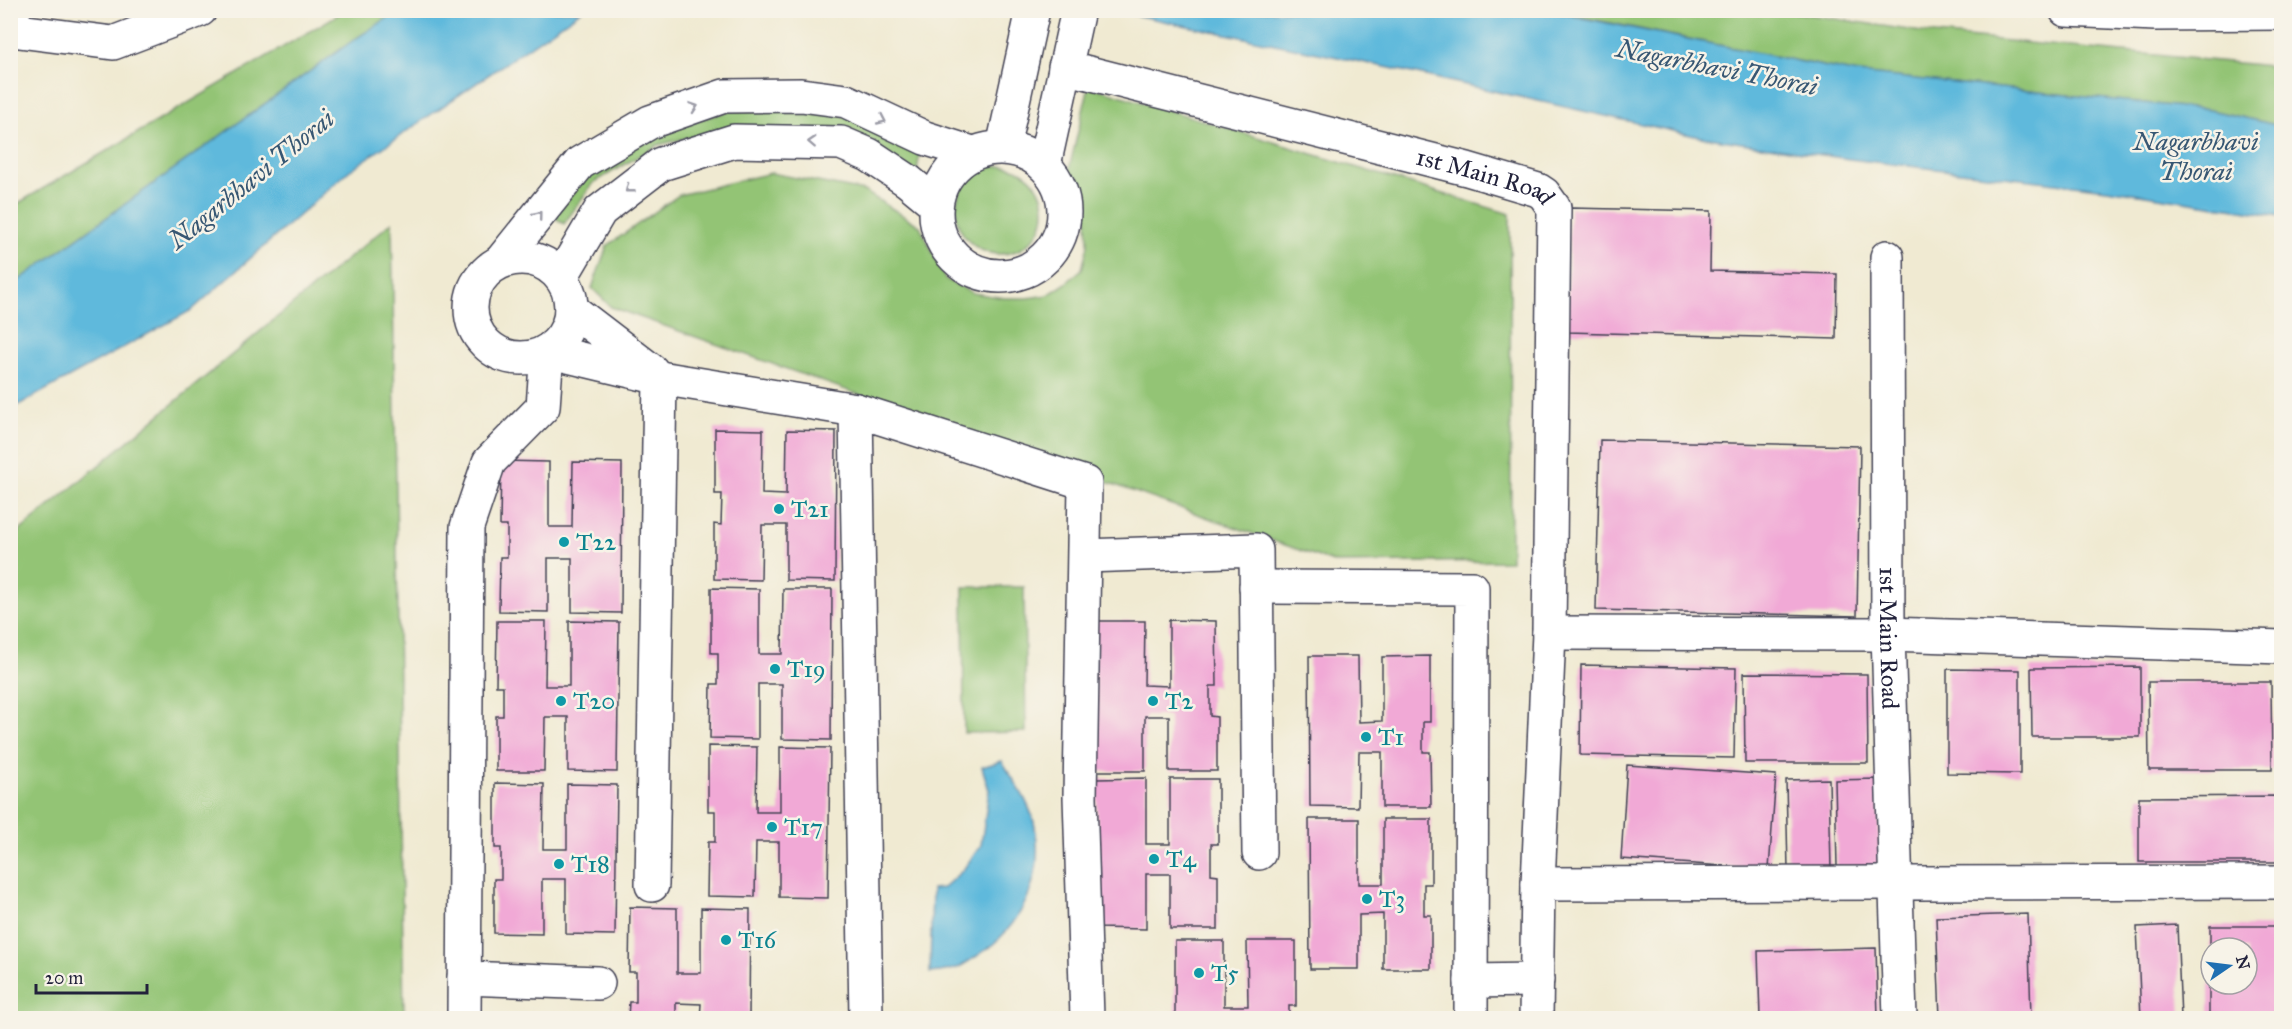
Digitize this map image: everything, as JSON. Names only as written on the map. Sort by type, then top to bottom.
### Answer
[{"type":"street","points":[[10,14],[19,30],[113,43],[200,10]]},
{"type":"street","points":[[501,261],[517,257],[534,259],[549,266],[561,278],[569,292],[571,309],[568,325],[560,340],[547,351],[532,357],[516,358],[499,354],[485,344],[476,331],[471,315],[471,298],[476,283],[487,270],[501,261],[580,163],[650,122],[724,96],[801,95],[846,101],[925,138],[988,150],[1032,156],[1044,165],[1057,182],[1064,204],[1063,226],[1054,246],[1040,262],[1021,273],[1000,277],[978,273],[960,262],[945,246],[937,225],[936,204],[942,183],[955,166],[988,150],[1024,48],[1033,10]]},
{"type":"street","points":[[1044,165],[1078,10]]},
{"type":"street","points":[[2066,10],[2155,14],[2282,13]]},
{"type":"street","name":"1st Main Road","points":[[1067,60],[1467,169],[1538,190],[1544,194],[1554,208],[1555,219],[1549,633]]},
{"type":"street","points":[[561,278],[600,211],[661,164],[734,141],[842,144],[869,155],[908,181],[936,204]]},
{"type":"street","name":"1st Main Road","points":[[1887,257],[1888,634],[1900,1018]]},
{"type":"street","points":[[571,309],[660,378]]},
{"type":"street","points":[[547,351],[660,378],[856,410],[1085,483],[1080,797],[1087,1018]]},
{"type":"street","points":[[464,1018],[467,527],[489,462],[543,407],[547,351]]},
{"type":"street","points":[[652,885],[660,378]]},
{"type":"street","points":[[856,410],[866,1018]]},
{"type":"street","points":[[1085,556],[1256,550],[1259,853]]},
{"type":"street","points":[[1256,587],[1472,588],[1471,1018]]},
{"type":"street","points":[[1536,1018],[1538,884],[1549,633],[1888,634],[2282,647]]},
{"type":"street","points":[[1538,884],[2282,882]]},
{"type":"street","points":[[464,978],[598,982]]},
{"type":"street","points":[[1471,981],[1537,980]]},
{"type":"green space","points":[[344,11],[400,11],[355,39],[11,286],[10,208]]},
{"type":"green space","points":[[1552,11],[1785,11],[1935,34],[2281,67],[2281,126],[2210,110],[1858,73]]},
{"type":"green space","points":[[1089,86],[1510,214],[1511,561],[1336,563],[611,307],[592,288],[607,246],[679,195],[771,173],[864,191],[920,226],[945,279],[973,293],[1005,298],[1048,295],[1082,269],[1088,245],[1087,220],[1080,190],[1068,173]]},
{"type":"green space","points":[[801,109],[846,116],[921,148],[917,171],[732,127],[658,145],[593,183],[564,224],[554,217],[588,172],[655,132],[729,111]]},
{"type":"green space","points":[[1000,166],[1025,173],[1037,185],[1044,210],[1037,235],[1025,247],[1000,254],[975,247],[963,235],[956,210],[963,185],[975,173]]},
{"type":"green space","points":[[392,222],[404,1018],[11,1018],[11,538]]},
{"type":"green space","points":[[963,587],[1024,587],[1026,732],[964,733]]},
{"type":"water","name":"Nagarbhavi Thorai","points":[[400,10],[581,11],[349,171],[192,310],[11,409],[11,286],[355,39]]},
{"type":"water","name":"Nagarbhavi Thorai","points":[[1115,11],[1547,11],[1858,73],[2210,110],[2281,126],[2281,216],[2107,189],[1849,159],[1695,136],[1390,68]]},
{"type":"water","points":[[1002,761],[1022,793],[1033,818],[1037,846],[1033,883],[1017,917],[993,945],[957,968],[930,973],[932,889],[943,888],[963,870],[981,845],[989,790],[982,767]]},
{"type":"building","points":[[1570,208],[1711,211],[1710,271],[1837,274],[1836,339],[1567,332]]},
{"type":"building","name":"T21","points":[[715,429],[763,430],[762,494],[786,495],[787,430],[836,431],[835,581],[786,580],[786,525],[762,525],[761,580],[714,579],[714,524],[721,525],[722,494],[715,494]]},
{"type":"building","points":[[1600,440],[1860,446],[1857,616],[1596,610]]},
{"type":"building","name":"T22","points":[[501,461],[549,462],[549,527],[572,527],[573,462],[622,463],[621,613],[572,612],[572,558],[548,558],[548,612],[499,611],[500,557],[507,557],[507,526],[500,526]]},
{"type":"building","name":"T19","points":[[711,588],[759,589],[759,654],[782,654],[783,589],[832,589],[831,740],[782,739],[782,684],[758,684],[758,739],[710,738],[711,684],[718,684],[718,653],[711,653]]},
{"type":"building","name":"T2","points":[[1169,620],[1216,621],[1217,686],[1210,686],[1210,716],[1217,717],[1217,771],[1169,771],[1169,716],[1145,716],[1145,771],[1095,771],[1095,621],[1145,621],[1144,685],[1169,686]]},
{"type":"building","name":"T20","points":[[497,621],[546,621],[545,686],[569,686],[569,621],[619,622],[617,772],[568,771],[568,717],[545,717],[544,771],[496,771],[496,716],[503,716],[503,686],[496,686]]},
{"type":"building","name":"T1","points":[[1309,656],[1358,656],[1359,722],[1382,721],[1382,657],[1430,656],[1430,722],[1423,722],[1423,752],[1430,752],[1431,807],[1382,807],[1382,752],[1359,752],[1358,807],[1310,806]]},
{"type":"building","points":[[1581,665],[1736,668],[1734,758],[1580,755]]},
{"type":"building","points":[[2140,667],[2140,737],[2032,737],[2031,668]]},
{"type":"building","points":[[1947,669],[2020,670],[2020,774],[1947,773]]},
{"type":"building","points":[[1744,673],[1867,674],[1868,763],[1745,763]]},
{"type":"building","points":[[2148,682],[2271,682],[2272,770],[2149,770]]},
{"type":"building","points":[[2279,691],[2282,691],[2282,729],[2279,729]]},
{"type":"building","name":"T17","points":[[708,746],[757,747],[756,812],[780,812],[780,747],[830,748],[828,898],[779,897],[779,842],[756,842],[755,897],[707,896],[708,842],[715,842],[715,811],[708,811]]},
{"type":"building","points":[[1627,765],[1776,775],[1769,869],[1621,859]]},
{"type":"building","name":"T4","points":[[1146,778],[1146,844],[1170,844],[1170,779],[1218,779],[1218,844],[1211,844],[1211,874],[1218,875],[1218,929],[1170,929],[1170,874],[1146,874],[1146,929],[1097,928],[1097,779]]},
{"type":"building","points":[[1829,779],[1831,870],[1788,870],[1786,780]]},
{"type":"building","points":[[1878,779],[1880,866],[1837,867],[1835,780]]},
{"type":"building","name":"T18","points":[[495,783],[544,784],[543,849],[567,849],[567,784],[617,785],[615,935],[566,934],[566,879],[542,879],[542,934],[494,933],[494,879],[501,879],[501,848],[495,848]]},
{"type":"building","points":[[2282,796],[2282,862],[2139,862],[2139,797]]},
{"type":"building","name":"T3","points":[[1309,819],[1359,819],[1359,884],[1383,884],[1383,819],[1431,819],[1431,884],[1424,884],[1424,915],[1431,915],[1431,969],[1383,969],[1383,914],[1359,915],[1359,969],[1310,969]]},
{"type":"building","name":"T16","points":[[630,907],[677,908],[677,973],[701,973],[701,908],[750,909],[749,1018],[700,1018],[701,1004],[676,1003],[676,1018],[628,1018],[629,1002],[636,1002],[636,972],[629,972]]},
{"type":"building","points":[[2028,914],[2031,1018],[1940,1018],[1936,917]]},
{"type":"building","points":[[2177,925],[2181,1018],[2141,1018],[2137,927]]},
{"type":"building","points":[[2210,926],[2282,926],[2282,1018],[2209,1018],[2209,996],[2259,996],[2259,936],[2210,936]]},
{"type":"building","name":"T5","points":[[1175,941],[1224,941],[1224,1006],[1248,1006],[1247,941],[1296,941],[1296,1006],[1289,1006],[1289,1018],[1175,1018]]},
{"type":"building","points":[[1876,948],[1878,1018],[1760,1018],[1758,951]]},
{"type":"place","name":"T21","points":[[779,509]]},
{"type":"place","name":"T22","points":[[564,542]]},
{"type":"place","name":"T19","points":[[775,669]]},
{"type":"place","name":"T20","points":[[561,701]]},
{"type":"place","name":"T2","points":[[1153,701]]},
{"type":"place","name":"T1","points":[[1366,737]]},
{"type":"place","name":"T17","points":[[772,827]]},
{"type":"place","name":"T4","points":[[1154,859]]},
{"type":"place","name":"T18","points":[[559,864]]},
{"type":"place","name":"T3","points":[[1367,899]]},
{"type":"place","name":"T16","points":[[726,940]]},
{"type":"place","name":"T5","points":[[1199,973]]}]
